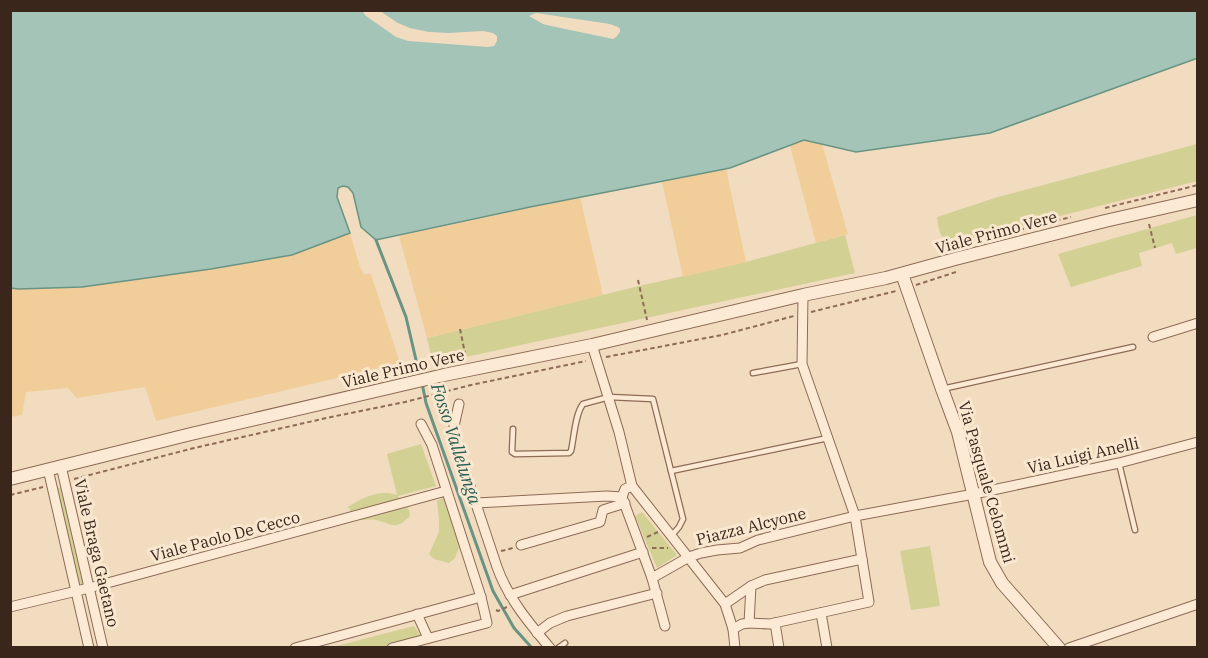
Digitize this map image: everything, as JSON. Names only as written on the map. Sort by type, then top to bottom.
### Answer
[{"type":"street","name":"Viale Primo Vere","points":[[10,479],[444,375],[592,345],[902,274],[1197,200]]},
{"type":"street","name":"Via Pasquale Celommi","points":[[902,274],[958,432],[990,562],[1002,583],[1059,648]]},
{"type":"street","points":[[733,629],[742,624],[775,623],[869,602],[855,516],[802,364],[803,295]]},
{"type":"street","points":[[1153,337],[1197,323]]},
{"type":"street","name":"Piazza Alcyone","points":[[592,345],[619,432],[632,486],[725,604],[733,629],[735,648]]},
{"type":"street","points":[[459,404],[454,426],[455,441],[502,582],[510,600],[550,648]]},
{"type":"street","points":[[392,648],[488,623],[432,445],[422,424]]},
{"type":"street","name":"Via Luigi Anelli","points":[[975,494],[1119,463],[1197,442]]},
{"type":"street","name":"Viale Braga Gaetano","points":[[61,466],[103,648]]},
{"type":"street","name":"Viale Braga Gaetano","points":[[48,469],[89,648]]},
{"type":"street","points":[[632,486],[625,489],[624,500],[646,550],[665,626]]},
{"type":"street","name":"Viale Paolo De Cecco","points":[[10,607],[89,588],[446,491]]},
{"type":"street","name":"Piazza Alcyone","points":[[652,578],[688,557],[717,550],[740,548],[758,540],[855,516],[975,494]]},
{"type":"street","points":[[476,503],[586,497],[624,500]]},
{"type":"street","points":[[521,545],[600,522],[603,510],[624,500]]},
{"type":"street","points":[[510,600],[646,550]]},
{"type":"street","points":[[725,604],[750,586],[765,580],[862,559]]},
{"type":"street","points":[[749,623],[750,586]]},
{"type":"street","points":[[537,633],[550,623],[567,616],[657,593]]},
{"type":"street","points":[[295,648],[481,597]]},
{"type":"street","points":[[1069,648],[1197,604]]},
{"type":"street","points":[[821,613],[826,648]]},
{"type":"street","points":[[417,614],[428,638]]},
{"type":"street","points":[[775,623],[779,648]]},
{"type":"lane","points":[[942,389],[1133,347]]},
{"type":"lane","points":[[753,373],[802,364]]},
{"type":"lane","points":[[513,429],[512,452],[515,454],[569,453],[581,405],[609,397]]},
{"type":"lane","name":"Piazza Alcyone","points":[[609,397],[653,399],[683,519],[671,536]]},
{"type":"lane","points":[[671,471],[828,438]]},
{"type":"lane","points":[[1119,463],[1135,530]]},
{"type":"lane","points":[[558,648],[565,643]]},
{"type":"path","points":[[1102,209],[1197,184]]},
{"type":"path","points":[[952,249],[955,246],[1079,215]]},
{"type":"path","points":[[1149,224],[1155,248]]},
{"type":"path","name":"Viale Primo Vere","points":[[911,286],[956,272]]},
{"type":"path","points":[[638,280],[650,331]]},
{"type":"path","points":[[602,358],[722,335],[901,289]]},
{"type":"path","points":[[459,329],[466,358]]},
{"type":"path","name":"Viale Primo Vere","points":[[64,482],[195,448],[585,361]]},
{"type":"path","points":[[441,407],[439,399],[444,398],[443,392]]},
{"type":"path","points":[[10,495],[51,485]]},
{"type":"path","points":[[644,538],[658,532]]},
{"type":"path","points":[[492,554],[521,545]]},
{"type":"path","points":[[646,550],[672,549],[679,546]]},
{"type":"path","points":[[497,611],[510,600]]},
{"type":"shaded area","points":[[1197,10],[1198,58],[990,133],[856,152],[804,140],[730,168],[376,240],[361,227],[353,193],[348,187],[343,186],[338,188],[337,197],[350,233],[292,255],[82,287],[10,288],[10,11]]},
{"type":"shaded area","points":[[1197,144],[1197,181],[958,242],[941,236],[937,217],[998,197]]},
{"type":"shaded area","points":[[1197,215],[1197,248],[1176,254],[1172,243],[1139,253],[1142,266],[1071,287],[1058,254]]},
{"type":"shaded area","points":[[845,235],[855,273],[433,364],[427,338],[746,262]]},
{"type":"shaded area","points":[[421,444],[436,486],[398,496],[409,510],[410,516],[401,524],[394,525],[374,520],[361,520],[353,514],[348,507],[365,497],[385,493],[397,495],[387,454]]},
{"type":"shaded area","points":[[62,487],[84,585],[79,586],[57,488]]},
{"type":"shaded area","points":[[446,496],[461,543],[455,558],[449,563],[434,559],[429,554],[439,532],[437,501]]},
{"type":"shaded area","points":[[642,512],[677,555],[657,568],[635,516]]},
{"type":"shaded area","points":[[930,546],[940,606],[911,610],[900,551]]},
{"type":"shaded area","points":[[414,626],[422,638],[386,647],[329,648]]},
{"type":"sand","points":[[805,140],[822,144],[848,234],[816,243],[790,146]]},
{"type":"sand","points":[[726,169],[746,262],[683,277],[662,182]]},
{"type":"sand","points":[[580,197],[603,295],[427,338],[399,236]]},
{"type":"sand","points":[[350,233],[360,267],[364,274],[371,274],[400,363],[156,421],[145,387],[77,398],[68,388],[26,392],[22,415],[11,417],[10,288],[82,287],[211,269],[292,255]]},
{"type":"pier","points":[[362,11],[380,11],[398,23],[429,32],[483,31],[493,33],[497,36],[497,41],[494,46],[488,47],[408,41],[396,37]]},
{"type":"pier","points":[[536,13],[610,24],[618,27],[620,32],[613,39],[551,26],[529,16]]},
{"type":"waterway","name":"Fosso Vallelunga","points":[[376,240],[406,317],[420,377]]},
{"type":"waterway","name":"Fosso Vallelunga","points":[[422,383],[426,403],[493,591],[514,628],[532,648]]}]
